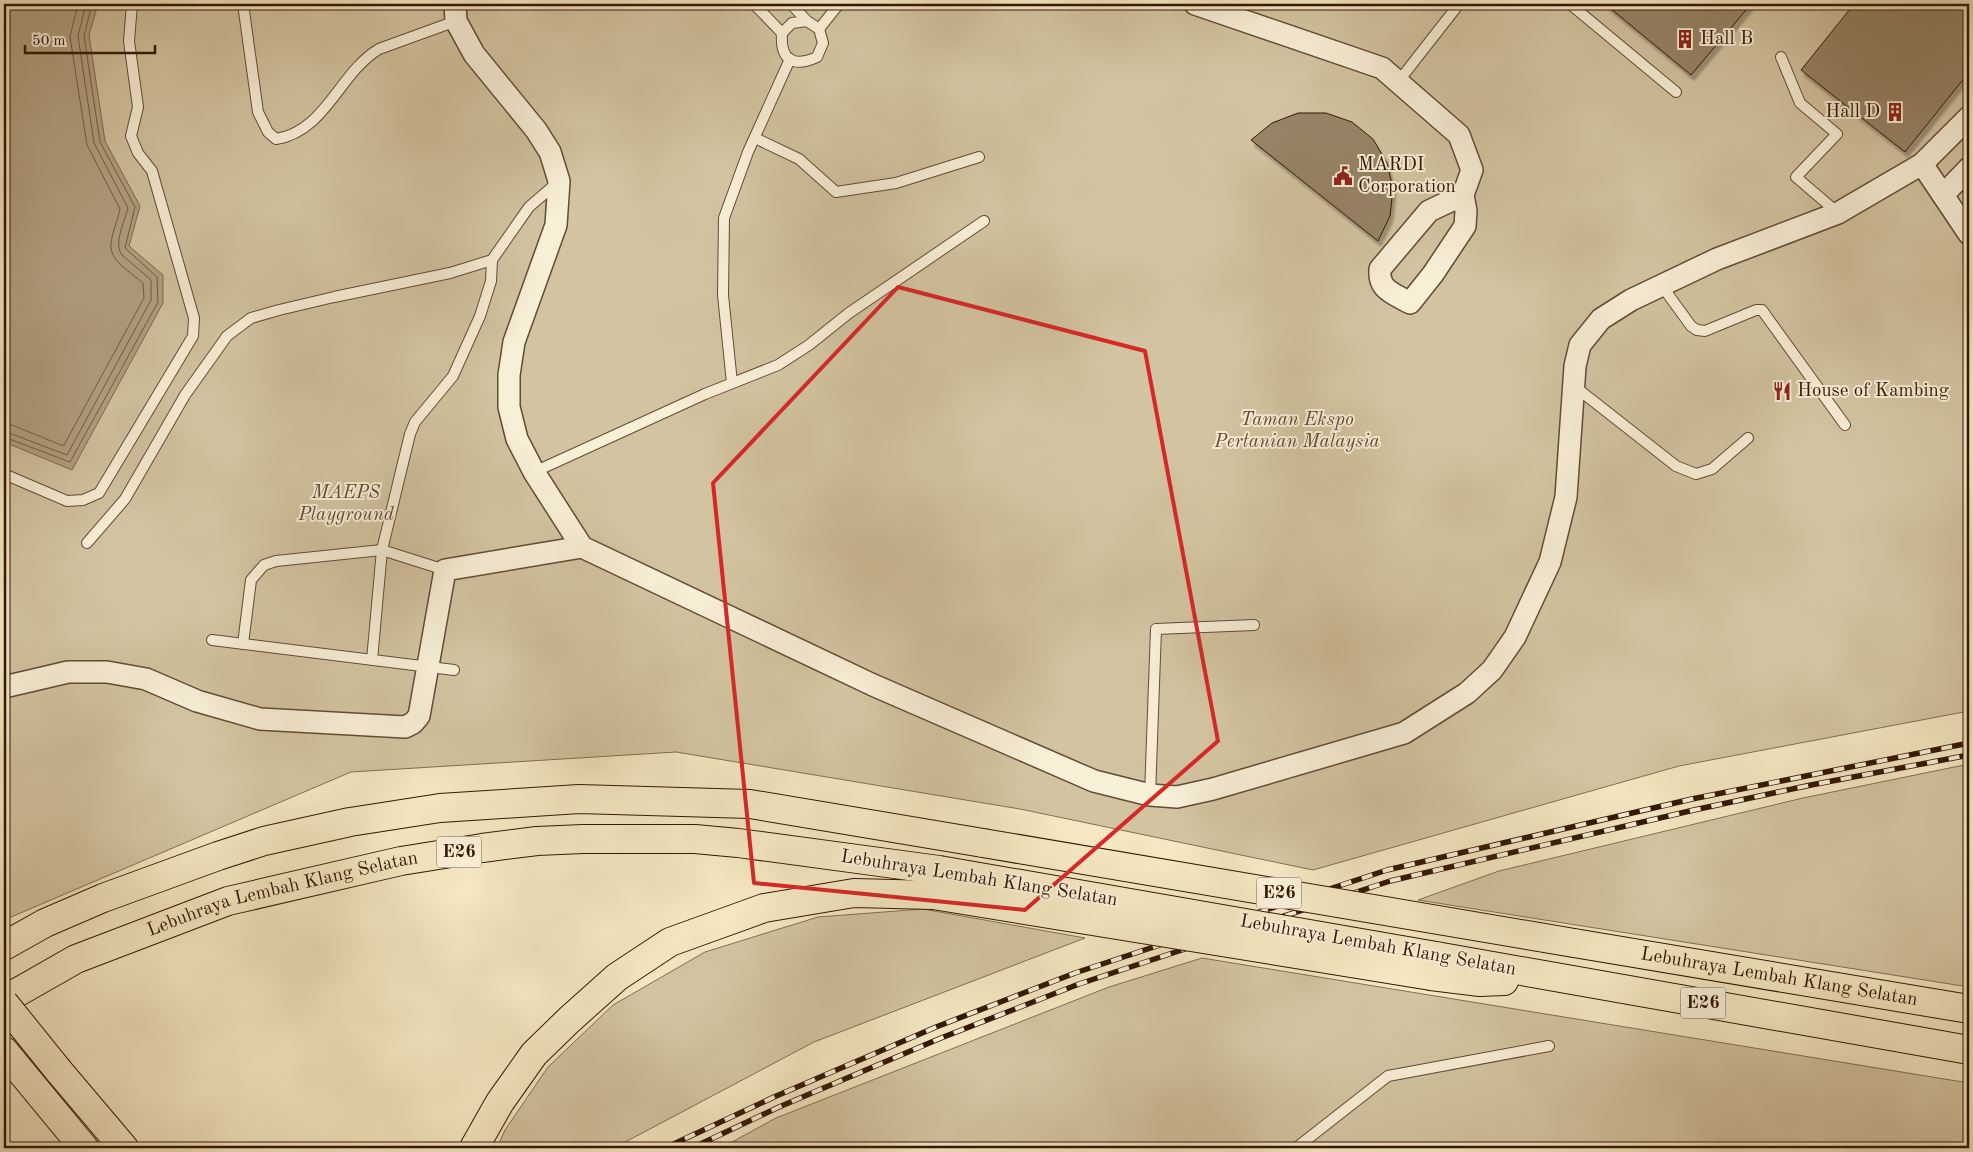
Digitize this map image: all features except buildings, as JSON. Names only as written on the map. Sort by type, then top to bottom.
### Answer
[{"type":"highway","name":"Lebuhraya Lembah Klang Selatan","points":[[4,946],[45,924],[103,898],[218,856],[264,841],[350,822],[440,808],[579,799],[750,804],[1969,1009]]},
{"type":"highway","name":"Lebuhraya Lembah Klang Selatan","points":[[4,1001],[76,959],[228,901],[401,861],[482,848],[537,841],[583,838],[695,839],[738,843],[936,882],[1434,966],[1563,978],[1969,1050]]},
{"type":"highway","points":[[474,1148],[500,1102],[534,1054],[611,983],[670,942],[764,908],[936,882]]},
{"type":"highway","points":[[4,1001],[58,1070],[124,1148]]},
{"type":"highway","points":[[4,1052],[84,1148]]},
{"type":"street","points":[[1195,4],[1382,68],[1459,135],[1472,170],[1463,196],[1466,211],[1465,226],[1433,274],[1410,304],[1382,285],[1379,279],[1380,268],[1430,211],[1463,196]]},
{"type":"street","points":[[455,12],[474,54],[536,130],[550,152],[559,181],[556,225],[514,342],[509,375],[509,407],[517,439],[534,472],[582,547],[873,685],[1094,781],[1150,795],[1177,797],[1213,789],[1404,733],[1467,693],[1492,670],[1515,637],[1550,562],[1566,497],[1575,366],[1580,345],[1601,319],[1631,300],[1717,259],[1838,213],[1922,164],[1969,117]]},
{"type":"street","points":[[1922,164],[1969,234]]},
{"type":"street","points":[[1943,195],[1969,168]]},
{"type":"street","points":[[4,687],[68,672],[107,672],[146,679],[197,700],[260,719],[405,727],[413,723],[419,716],[445,570],[582,547]]},
{"type":"lane","points":[[4,474],[67,501],[83,500],[99,493],[193,336],[194,318],[152,171],[138,153],[131,136],[138,107],[129,41],[132,4]]},
{"type":"lane","points":[[243,4],[258,112],[268,132],[276,139],[289,137],[310,125],[356,66],[367,56],[455,12]]},
{"type":"lane","points":[[754,4],[782,33]]},
{"type":"lane","points":[[791,4],[807,21],[819,29],[823,43],[817,57],[804,63],[790,60],[781,48],[782,33],[792,22],[807,21]]},
{"type":"lane","points":[[819,29],[839,4]]},
{"type":"lane","points":[[1398,82],[1459,4]]},
{"type":"lane","points":[[1570,4],[1676,92]]},
{"type":"lane","points":[[1781,57],[1800,103],[1837,134],[1796,177],[1838,213]]},
{"type":"lane","points":[[732,384],[723,295],[724,218],[754,138],[790,60]]},
{"type":"lane","points":[[754,138],[799,159],[836,192],[896,183],[979,157]]},
{"type":"lane","points":[[372,660],[382,550],[410,434],[415,422],[454,376],[480,316],[491,281],[492,260],[529,207],[559,181]]},
{"type":"lane","points":[[534,472],[778,365],[984,221]]},
{"type":"lane","points":[[87,543],[124,499],[144,468],[185,395],[227,336],[251,318],[334,296],[450,273],[492,260]]},
{"type":"lane","points":[[1662,286],[1691,326],[1697,330],[1705,331],[1756,310],[1762,310],[1845,425]]},
{"type":"lane","points":[[1573,385],[1676,466],[1696,474],[1712,469],[1748,438]]},
{"type":"lane","points":[[243,644],[251,580],[264,564],[276,561],[382,550],[445,570]]},
{"type":"lane","points":[[1150,795],[1156,629],[1254,626]]},
{"type":"lane","points":[[212,640],[454,670]]},
{"type":"lane","points":[[1296,1148],[1388,1076],[1548,1046]]},
{"type":"highlighted area","points":[[898,287],[1145,351],[1218,741],[1025,910],[754,883],[713,483]]},
{"type":"green space","name":"Taman Ekspo Pertanian Malaysia","points":[[4,4],[1969,4],[1969,711],[1679,766],[1313,870],[1020,809],[676,752],[351,772],[4,920]]},
{"type":"green space","points":[[1969,764],[1969,987],[1418,900],[1499,871],[1803,798]]},
{"type":"green space","points":[[923,909],[1085,938],[814,1042],[614,1148],[497,1148],[505,1130],[548,1067],[613,1005],[705,952],[818,917]]},
{"type":"green space","points":[[1202,958],[1969,1083],[1969,1148],[721,1148],[776,1118],[1109,987]]},
{"type":"water","points":[[4,4],[98,4],[89,35],[105,141],[140,206],[129,246],[163,275],[163,303],[72,470],[4,442]]},
{"type":"railway","points":[[665,1148],[774,1097],[936,1027],[1075,973],[1387,870],[1692,799],[1969,743]]},
{"type":"railway","points":[[692,1148],[779,1107],[941,1038],[1079,984],[1390,881],[1694,810],[1811,785],[1969,755]]},
{"type":"place","name":"Hall B","points":[[1685,39]]},
{"type":"place","name":"Hall D","points":[[1895,112]]},
{"type":"place","name":"MARDI Corporation","points":[[1343,176]]},
{"type":"place","name":"House of Kambing","points":[[1782,391]]},
{"type":"park label","name":"MAEPS Playground","points":[[346,504]]}]
